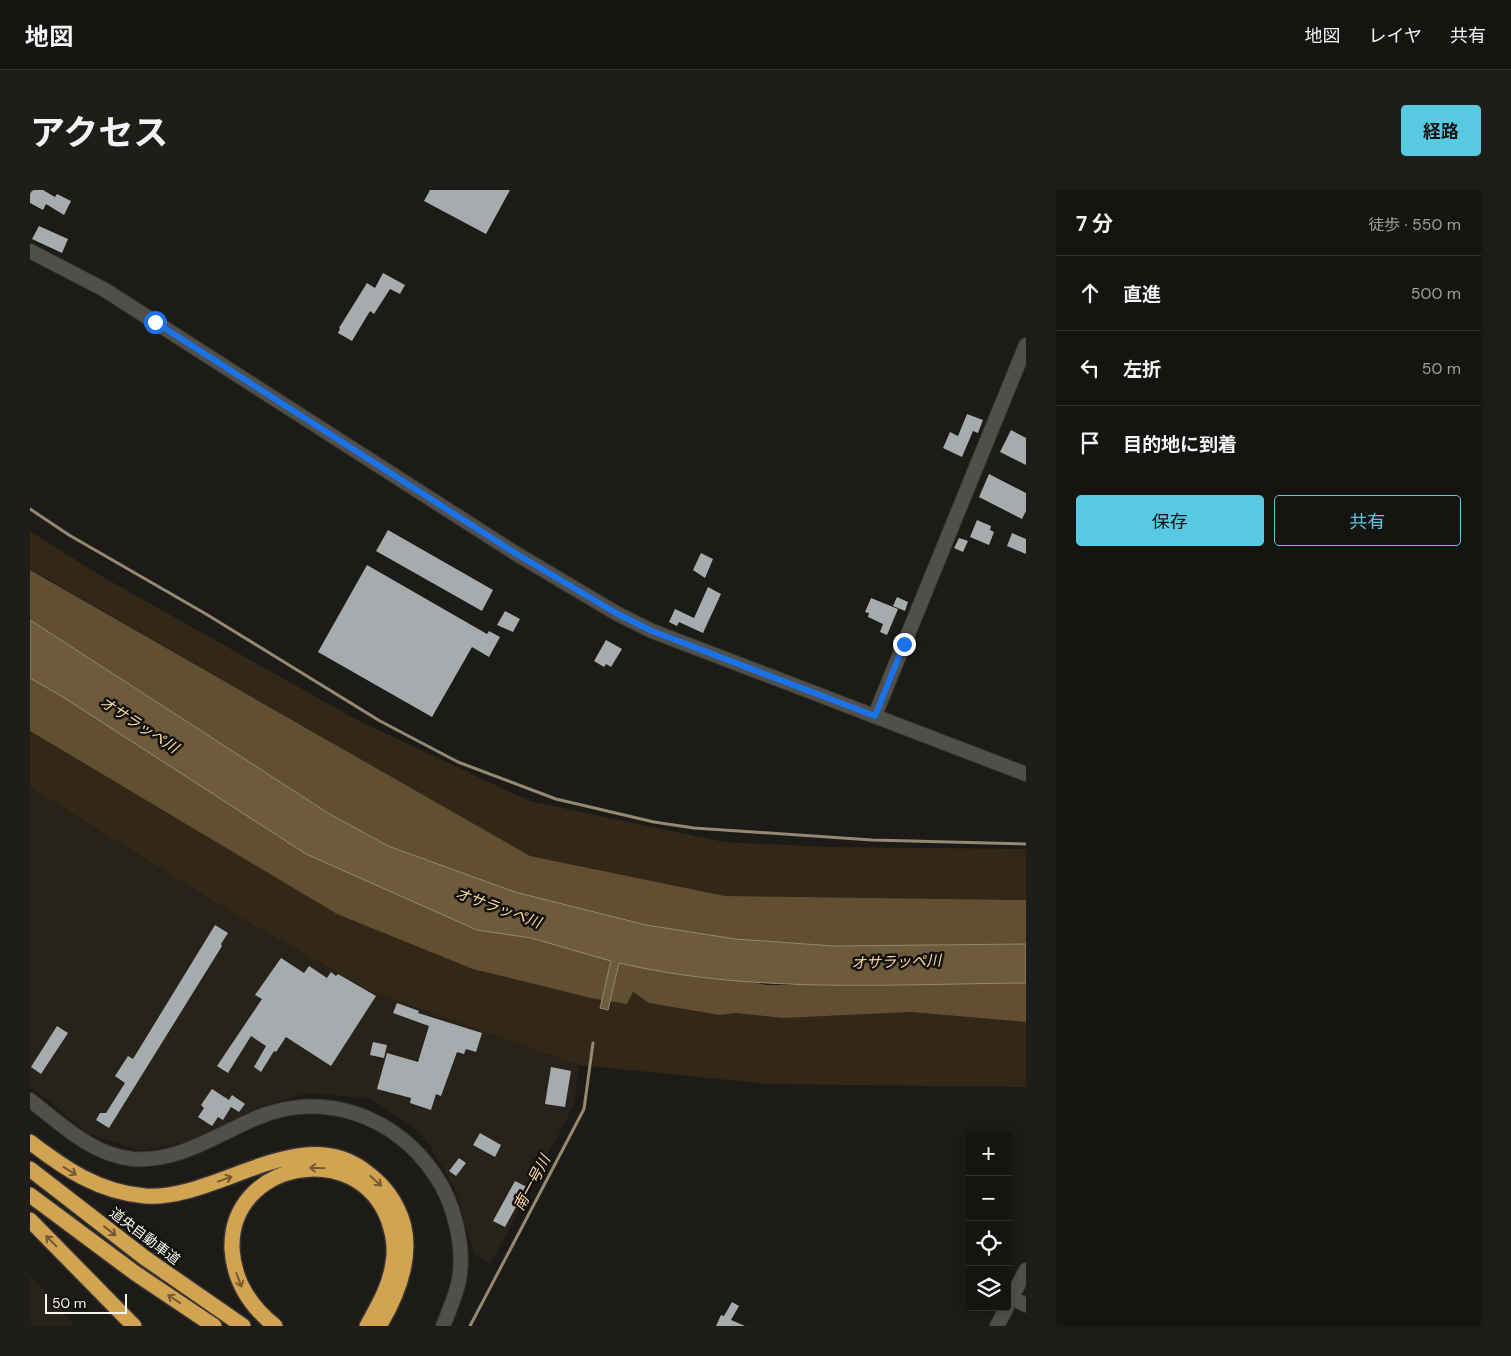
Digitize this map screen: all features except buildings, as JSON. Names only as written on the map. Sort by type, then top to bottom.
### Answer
[{"type":"highway","points":[[30,1142],[62,1166],[86,1180],[112,1190],[145,1196],[182,1193],[276,1161],[303,1155],[333,1157],[353,1163],[372,1176],[389,1194],[399,1212],[404,1228],[406,1253],[400,1282],[379,1326]]},
{"type":"highway","points":[[275,1326],[255,1307],[240,1282],[232,1253],[234,1232],[244,1206],[260,1188],[282,1175],[308,1168],[341,1172],[359,1182],[379,1202],[389,1223],[393,1240],[393,1263],[386,1288],[367,1326]]},
{"type":"highway","name":"道央自動車道","points":[[30,1169],[145,1258],[243,1326]]},
{"type":"highway","points":[[30,1195],[135,1273],[214,1326]]},
{"type":"highway","points":[[30,1220],[134,1326]]},
{"type":"street","points":[[30,251],[104,290],[506,547],[616,613],[661,635],[1026,774]]},
{"type":"street","points":[[875,716],[1026,345]]},
{"type":"street","points":[[30,1100],[81,1140],[108,1153],[131,1158],[154,1159],[179,1154],[263,1115],[295,1107],[318,1106],[344,1109],[385,1125],[419,1152],[438,1178],[449,1202],[457,1234],[461,1264],[459,1280],[443,1326]]},
{"type":"street","points":[[1011,1300],[1026,1270]]},
{"type":"street","points":[[1011,1304],[1026,1305]]},
{"type":"street","points":[[997,1326],[1005,1311]]},
{"type":"shaded area","points":[[30,531],[96,573],[355,719],[529,801],[724,842],[827,847],[1026,849],[1026,900],[725,896],[530,856],[30,569]]},
{"type":"shaded area","points":[[30,570],[530,856],[725,896],[1026,900],[1026,944],[834,946],[735,939],[646,925],[515,892],[388,846],[328,813],[30,620]]},
{"type":"shaded area","points":[[30,678],[477,930],[531,938],[767,985],[1026,983],[1026,1022],[911,1012],[783,1018],[735,1013],[719,1015],[649,1003],[633,992],[627,1004],[591,998],[473,969],[337,914],[30,731]]},
{"type":"shaded area","points":[[30,731],[337,914],[632,992],[649,1003],[719,1015],[735,1013],[783,1018],[911,1012],[1026,1022],[1026,1087],[768,1084],[579,1065],[372,992],[241,918],[30,787]]},
{"type":"shaded area","points":[[30,787],[241,918],[372,992],[579,1065],[574,1105],[490,1265],[474,1254],[455,1189],[423,1135],[368,1098],[308,1093],[256,1108],[192,1141],[140,1151],[87,1133],[30,1086]]},
{"type":"shaded area","points":[[30,1275],[75,1326],[30,1326]]},
{"type":"water","name":"オサラッペ川","points":[[30,620],[328,813],[388,846],[515,892],[646,925],[735,939],[834,946],[1026,944],[1026,983],[821,985],[770,983],[669,973],[619,963],[608,1010],[600,1008],[611,961],[531,938],[477,930],[306,854],[63,697],[30,678]]},
{"type":"waterway","points":[[30,509],[69,535],[206,614],[380,721],[458,762],[556,799],[654,822],[694,828],[872,840],[1026,844]]},
{"type":"waterway","name":"南一号川","points":[[470,1326],[584,1109],[593,1043]]},
{"type":"route","points":[[155,322],[515,553],[616,613],[652,631],[875,716],[904,644]]}]
